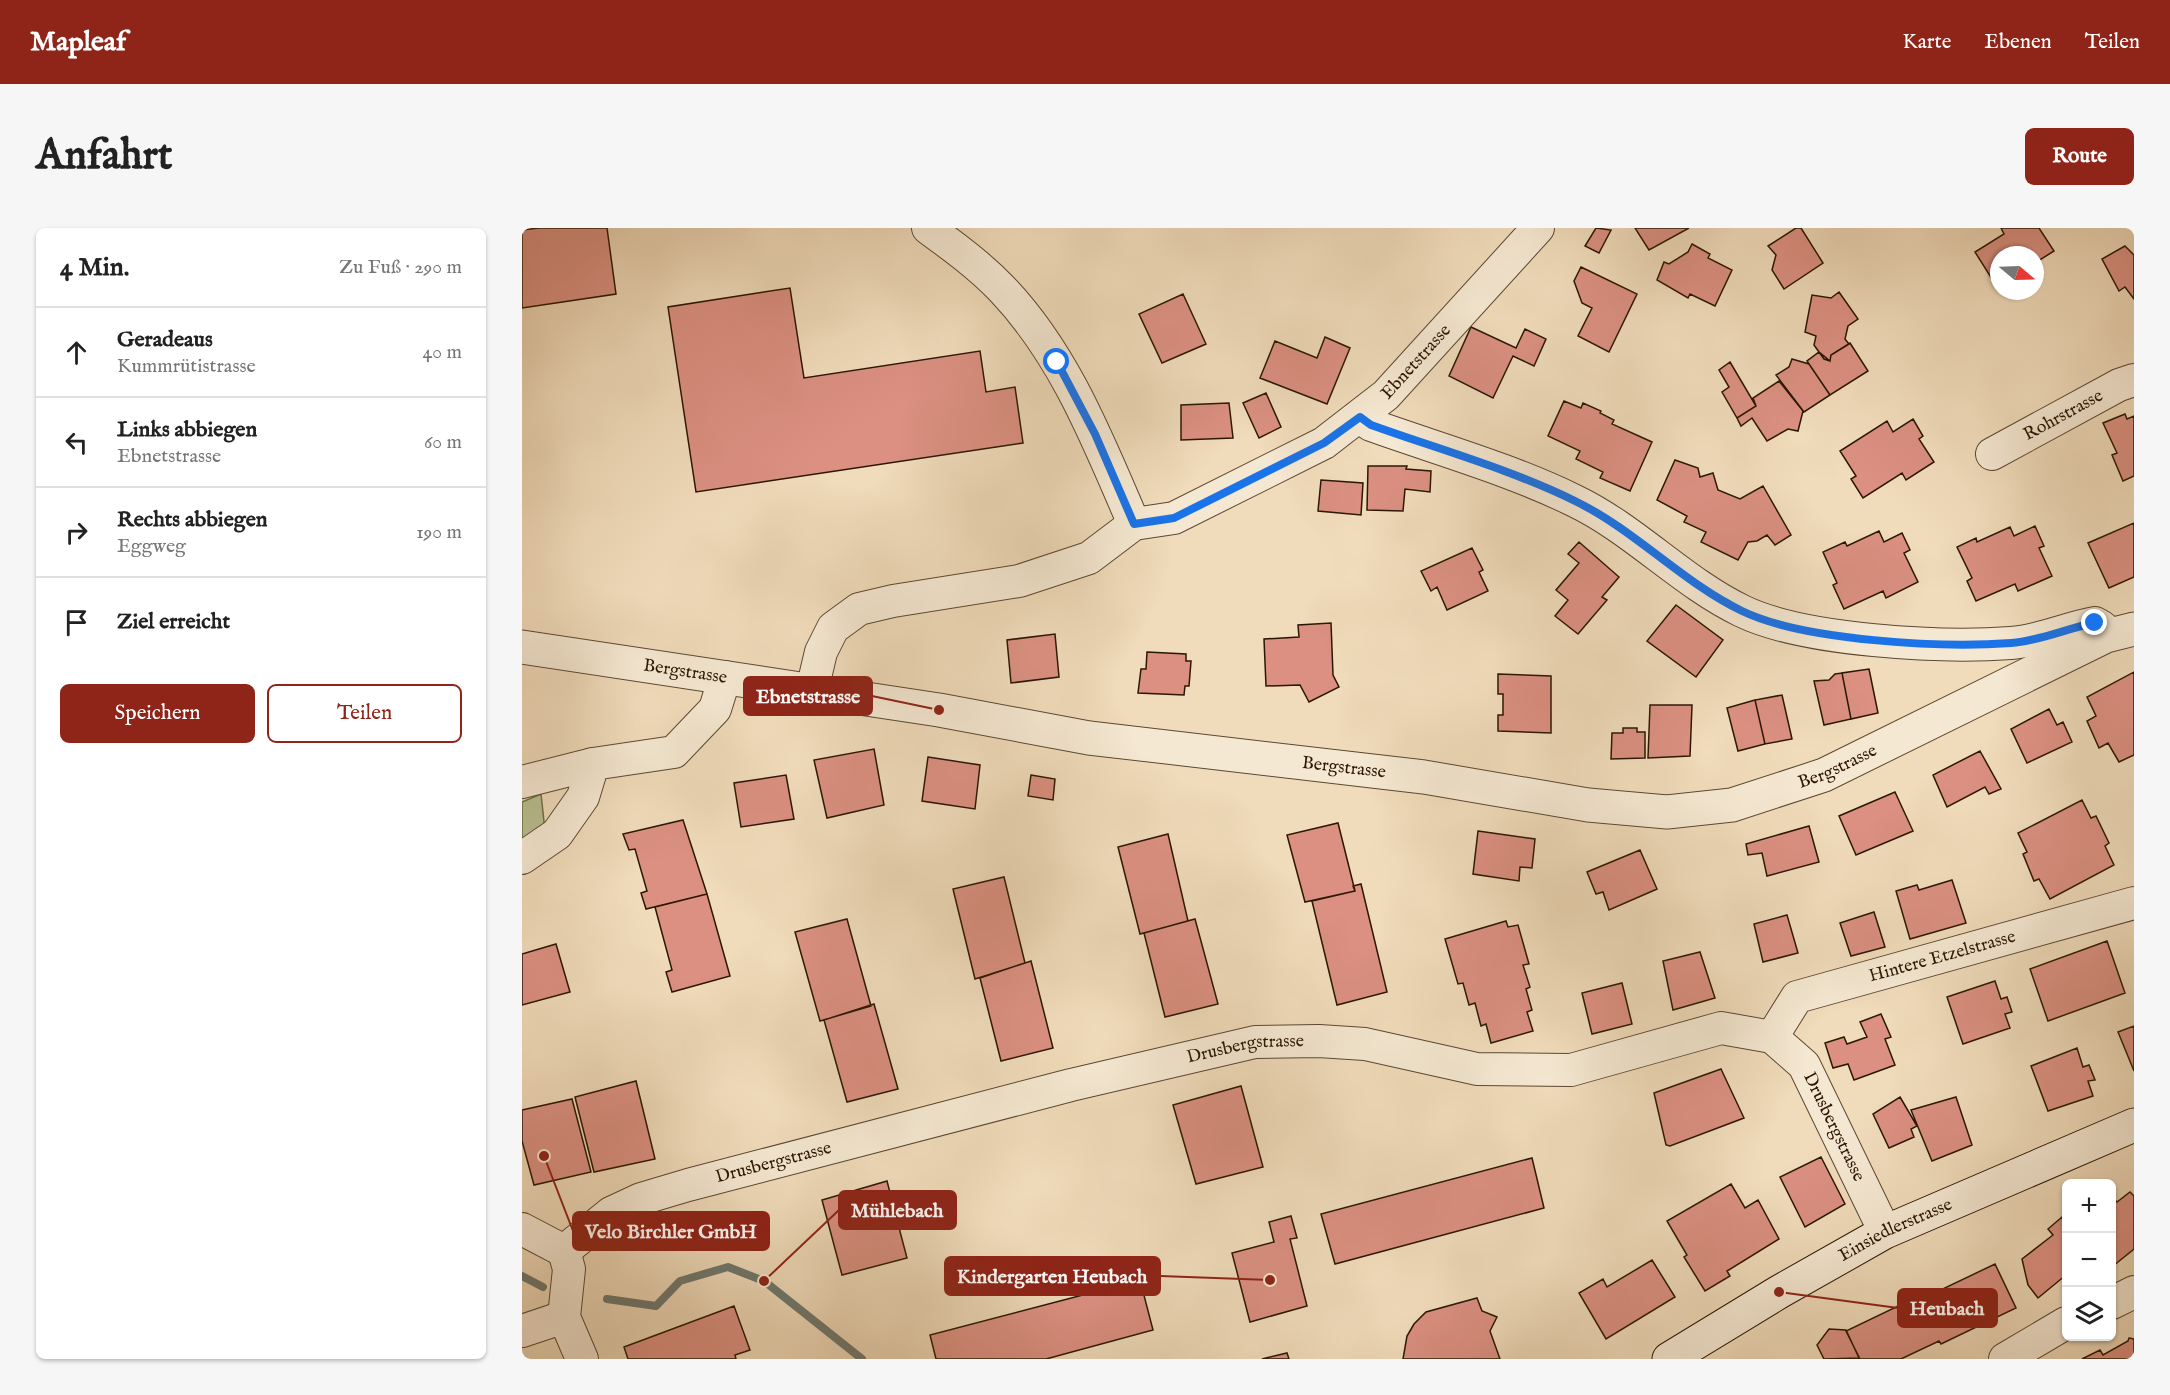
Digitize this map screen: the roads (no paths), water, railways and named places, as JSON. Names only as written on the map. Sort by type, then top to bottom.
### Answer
[{"type":"street","points":[[928,228],[981,268],[1032,325],[1057,362],[1095,434],[1134,524]]},
{"type":"street","name":"Ebnetstrasse","points":[[812,690],[821,652],[833,628],[859,609],[892,601],[1019,581],[1089,558],[1134,524],[1174,518],[1324,443],[1386,395],[1538,228]]},
{"type":"street","name":"Rohrstrasse","points":[[1992,454],[2119,385],[2134,380]]},
{"type":"street","points":[[1360,417],[1371,425],[1574,500],[1608,518],[1711,593],[1742,611],[1773,622],[1847,636],[1954,643],[2013,643],[2095,623],[2120,633]]},
{"type":"street","name":"Bergstrasse","points":[[522,647],[812,690],[1098,739],[1424,777],[1588,805],[1667,812],[1732,805],[1824,775],[2120,633]]},
{"type":"street","points":[[522,782],[593,764],[674,752],[715,709],[725,677]]},
{"type":"street","points":[[522,858],[557,834],[583,797],[593,764]]},
{"type":"street","name":"Hintere Etzelstrasse","points":[[1772,1037],[1797,998],[2134,903]]},
{"type":"street","name":"Drusbergstrasse","points":[[564,1251],[611,1213],[641,1199],[1071,1085],[1255,1042],[1318,1041],[1365,1044],[1477,1069],[1571,1070],[1721,1028],[1772,1037],[1804,1065],[1885,1232]]},
{"type":"street","name":"Einsiedlerstrasse","points":[[1669,1359],[1779,1292],[1885,1232],[2134,1125]]},
{"type":"street","points":[[522,1229],[564,1251],[569,1269],[564,1317],[582,1359]]},
{"type":"street","points":[[2116,1301],[2134,1292]]},
{"type":"street","points":[[522,1331],[564,1317]]},
{"type":"street","points":[[2005,1359],[2062,1326]]},
{"type":"waterway","points":[[607,1299],[656,1306],[680,1281],[728,1267],[764,1281],[862,1359]]},
{"type":"waterway","points":[[522,1276],[543,1287]]},
{"type":"place","name":"Ebnetstrasse","points":[[939,710]]},
{"type":"place","name":"Velo Birchler GmbH","points":[[544,1156]]},
{"type":"place","name":"Kindergarten Heubach","points":[[1270,1280]]},
{"type":"place","name":"Mühlebach","points":[[764,1281]]},
{"type":"place","name":"Heubach","points":[[1779,1292]]}]
